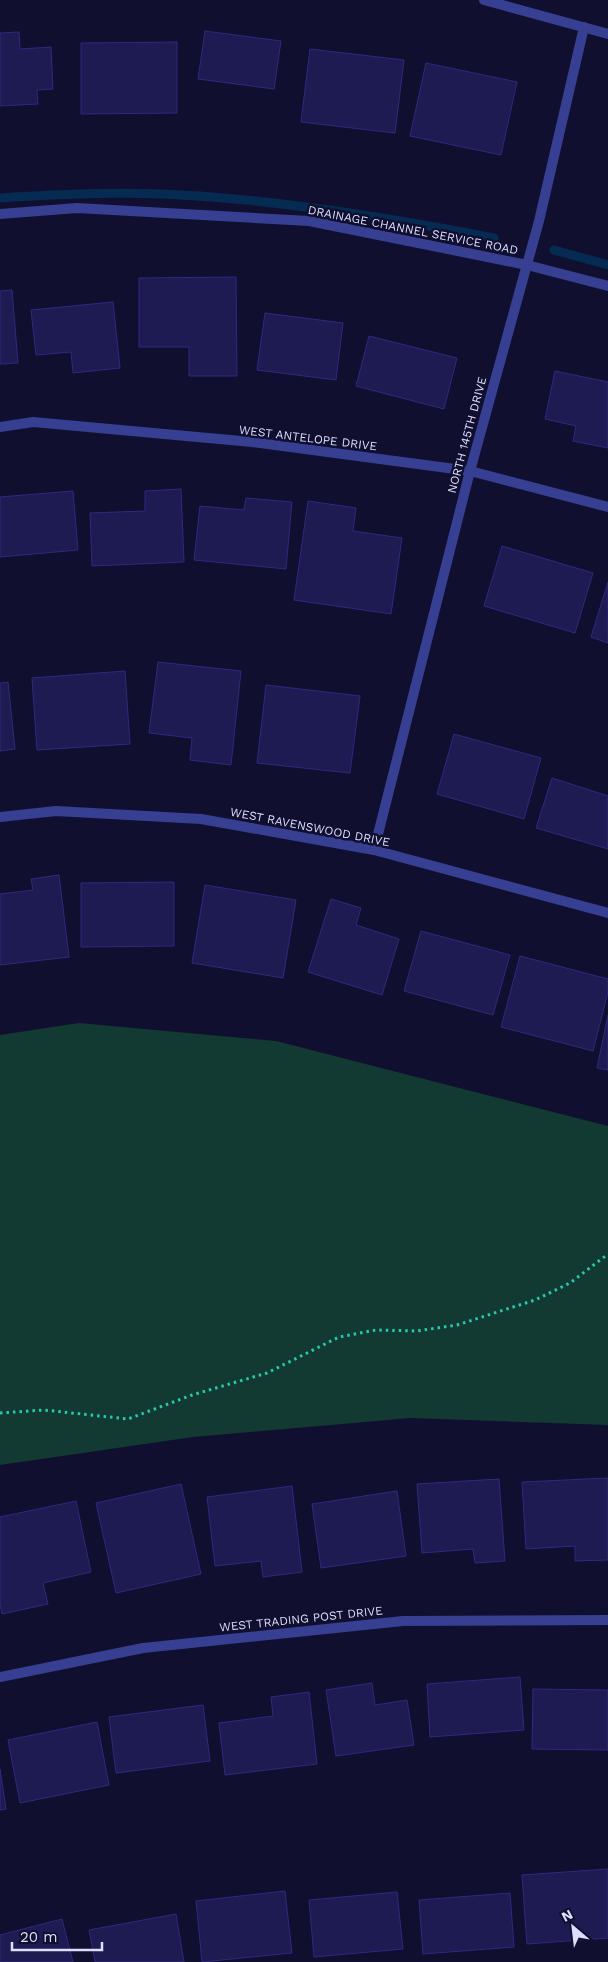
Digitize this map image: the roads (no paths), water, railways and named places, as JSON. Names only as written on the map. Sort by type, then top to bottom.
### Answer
[{"type":"street","points":[[484,0],[608,34]]},
{"type":"street","name":"NORTH 145TH DRIVE","points":[[374,850],[470,471],[539,221],[584,27]]},
{"type":"street","name":"DRAINAGE CHANNEL SERVICE ROAD","points":[[0,214],[77,208],[309,221],[526,265],[608,286]]},
{"type":"street","name":"WEST ANTELOPE DRIVE","points":[[0,427],[33,422],[232,440],[470,471],[608,507]]},
{"type":"street","name":"WEST RAVENSWOOD DRIVE","points":[[0,817],[56,811],[201,819],[374,850],[608,913]]},
{"type":"street","name":"WEST TRADING POST DRIVE","points":[[0,1677],[143,1648],[402,1621],[608,1620]]},
{"type":"waterway","points":[[0,198],[114,193],[261,201],[339,211],[494,238]]},
{"type":"waterway","points":[[554,250],[608,265]]}]
